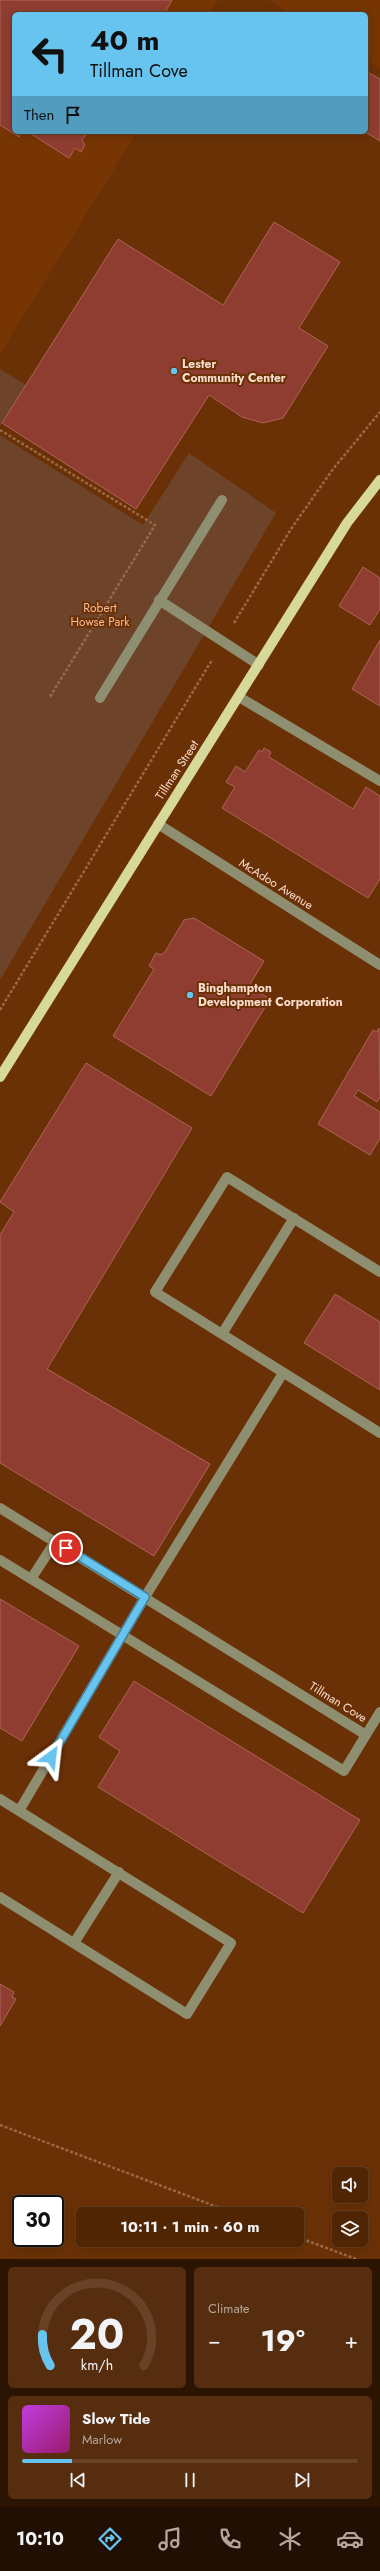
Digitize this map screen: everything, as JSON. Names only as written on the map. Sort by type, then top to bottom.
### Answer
[{"type":"main road","name":"Tillman Street","points":[[0,1077],[347,523],[376,491],[380,480]]},
{"type":"street","points":[[100,698],[222,500]]},
{"type":"street","points":[[159,600],[259,665]]},
{"type":"street","points":[[239,697],[380,782]]},
{"type":"street","name":"McAdoo Avenue","points":[[158,824],[380,965]]},
{"type":"street","points":[[380,1272],[227,1177],[155,1292],[380,1433]]},
{"type":"street","points":[[222,1334],[294,1218]]},
{"type":"street","points":[[20,1811],[145,1597],[283,1372]]},
{"type":"street","name":"Tillman Cove","points":[[0,1508],[366,1735],[344,1770],[0,1560]]},
{"type":"street","points":[[31,1579],[55,1542]]},
{"type":"street","points":[[366,1735],[380,1712]]},
{"type":"street","points":[[0,1799],[231,1942],[187,2014],[0,1897]]},
{"type":"street","points":[[74,1943],[119,1872]]},
{"type":"path","points":[[0,1010],[296,523],[333,469],[380,412]]},
{"type":"path","points":[[0,430],[155,525],[50,697]]},
{"type":"path","points":[[0,2125],[217,2207]]},
{"type":"path","points":[[304,2240],[356,2259]]},
{"type":"shaded area","points":[[0,0],[218,0],[210,12],[12,12],[12,134],[136,134],[0,354]]},
{"type":"shaded area","points":[[268,0],[380,0],[380,69],[368,61],[368,12],[288,12]]},
{"type":"green space","points":[[0,369],[26,385],[0,426]]},
{"type":"green space","name":"Robert Howse Park","points":[[0,435],[143,525],[189,453],[276,513],[0,980]]},
{"type":"building","points":[[0,0],[172,0],[165,12],[12,12],[12,133],[0,125]]},
{"type":"building","points":[[368,72],[380,79],[380,141],[368,134]]},
{"type":"building","points":[[31,134],[86,134],[82,140],[85,145],[81,152],[75,148],[69,158]]},
{"type":"building","name":"Lester Community Center","points":[[274,222],[340,262],[299,328],[328,346],[283,418],[263,423],[242,417],[209,395],[136,509],[2,423],[118,239],[223,305]]},
{"type":"building","points":[[363,567],[380,578],[380,609],[370,625],[339,606]]},
{"type":"building","points":[[380,640],[380,706],[352,689]]},
{"type":"building","points":[[264,748],[271,752],[269,757],[353,809],[366,787],[380,796],[380,879],[368,898],[222,808],[235,787],[226,782],[236,766],[245,772],[259,750],[262,752]]},
{"type":"building","points":[[194,918],[264,961],[249,986],[270,999],[211,1096],[113,1036],[154,969],[149,966],[156,953],[161,955],[165,952],[184,920]]},
{"type":"building","points":[[379,1028],[380,1097],[377,1102],[358,1090],[354,1096],[380,1112],[380,1138],[370,1155],[318,1124],[373,1030],[377,1032]]},
{"type":"building","points":[[86,1063],[192,1128],[47,1369],[210,1464],[154,1556],[0,1463],[0,1235],[14,1212],[0,1202]]},
{"type":"building","points":[[335,1294],[380,1322],[380,1390],[304,1343]]},
{"type":"building","points":[[0,1599],[79,1646],[22,1741],[0,1728]]},
{"type":"building","points":[[134,1681],[360,1820],[303,1913],[98,1787],[120,1751],[99,1737]]},
{"type":"building","points":[[0,1984],[14,1992],[12,1997],[16,1999],[0,2026]]},
{"type":"place","name":"Lester Community Center","points":[[174,371]]},
{"type":"place","name":"Binghampton Development Corporation","points":[[190,995]]},
{"type":"route","points":[[51,1757],[145,1597],[66,1548]]}]
